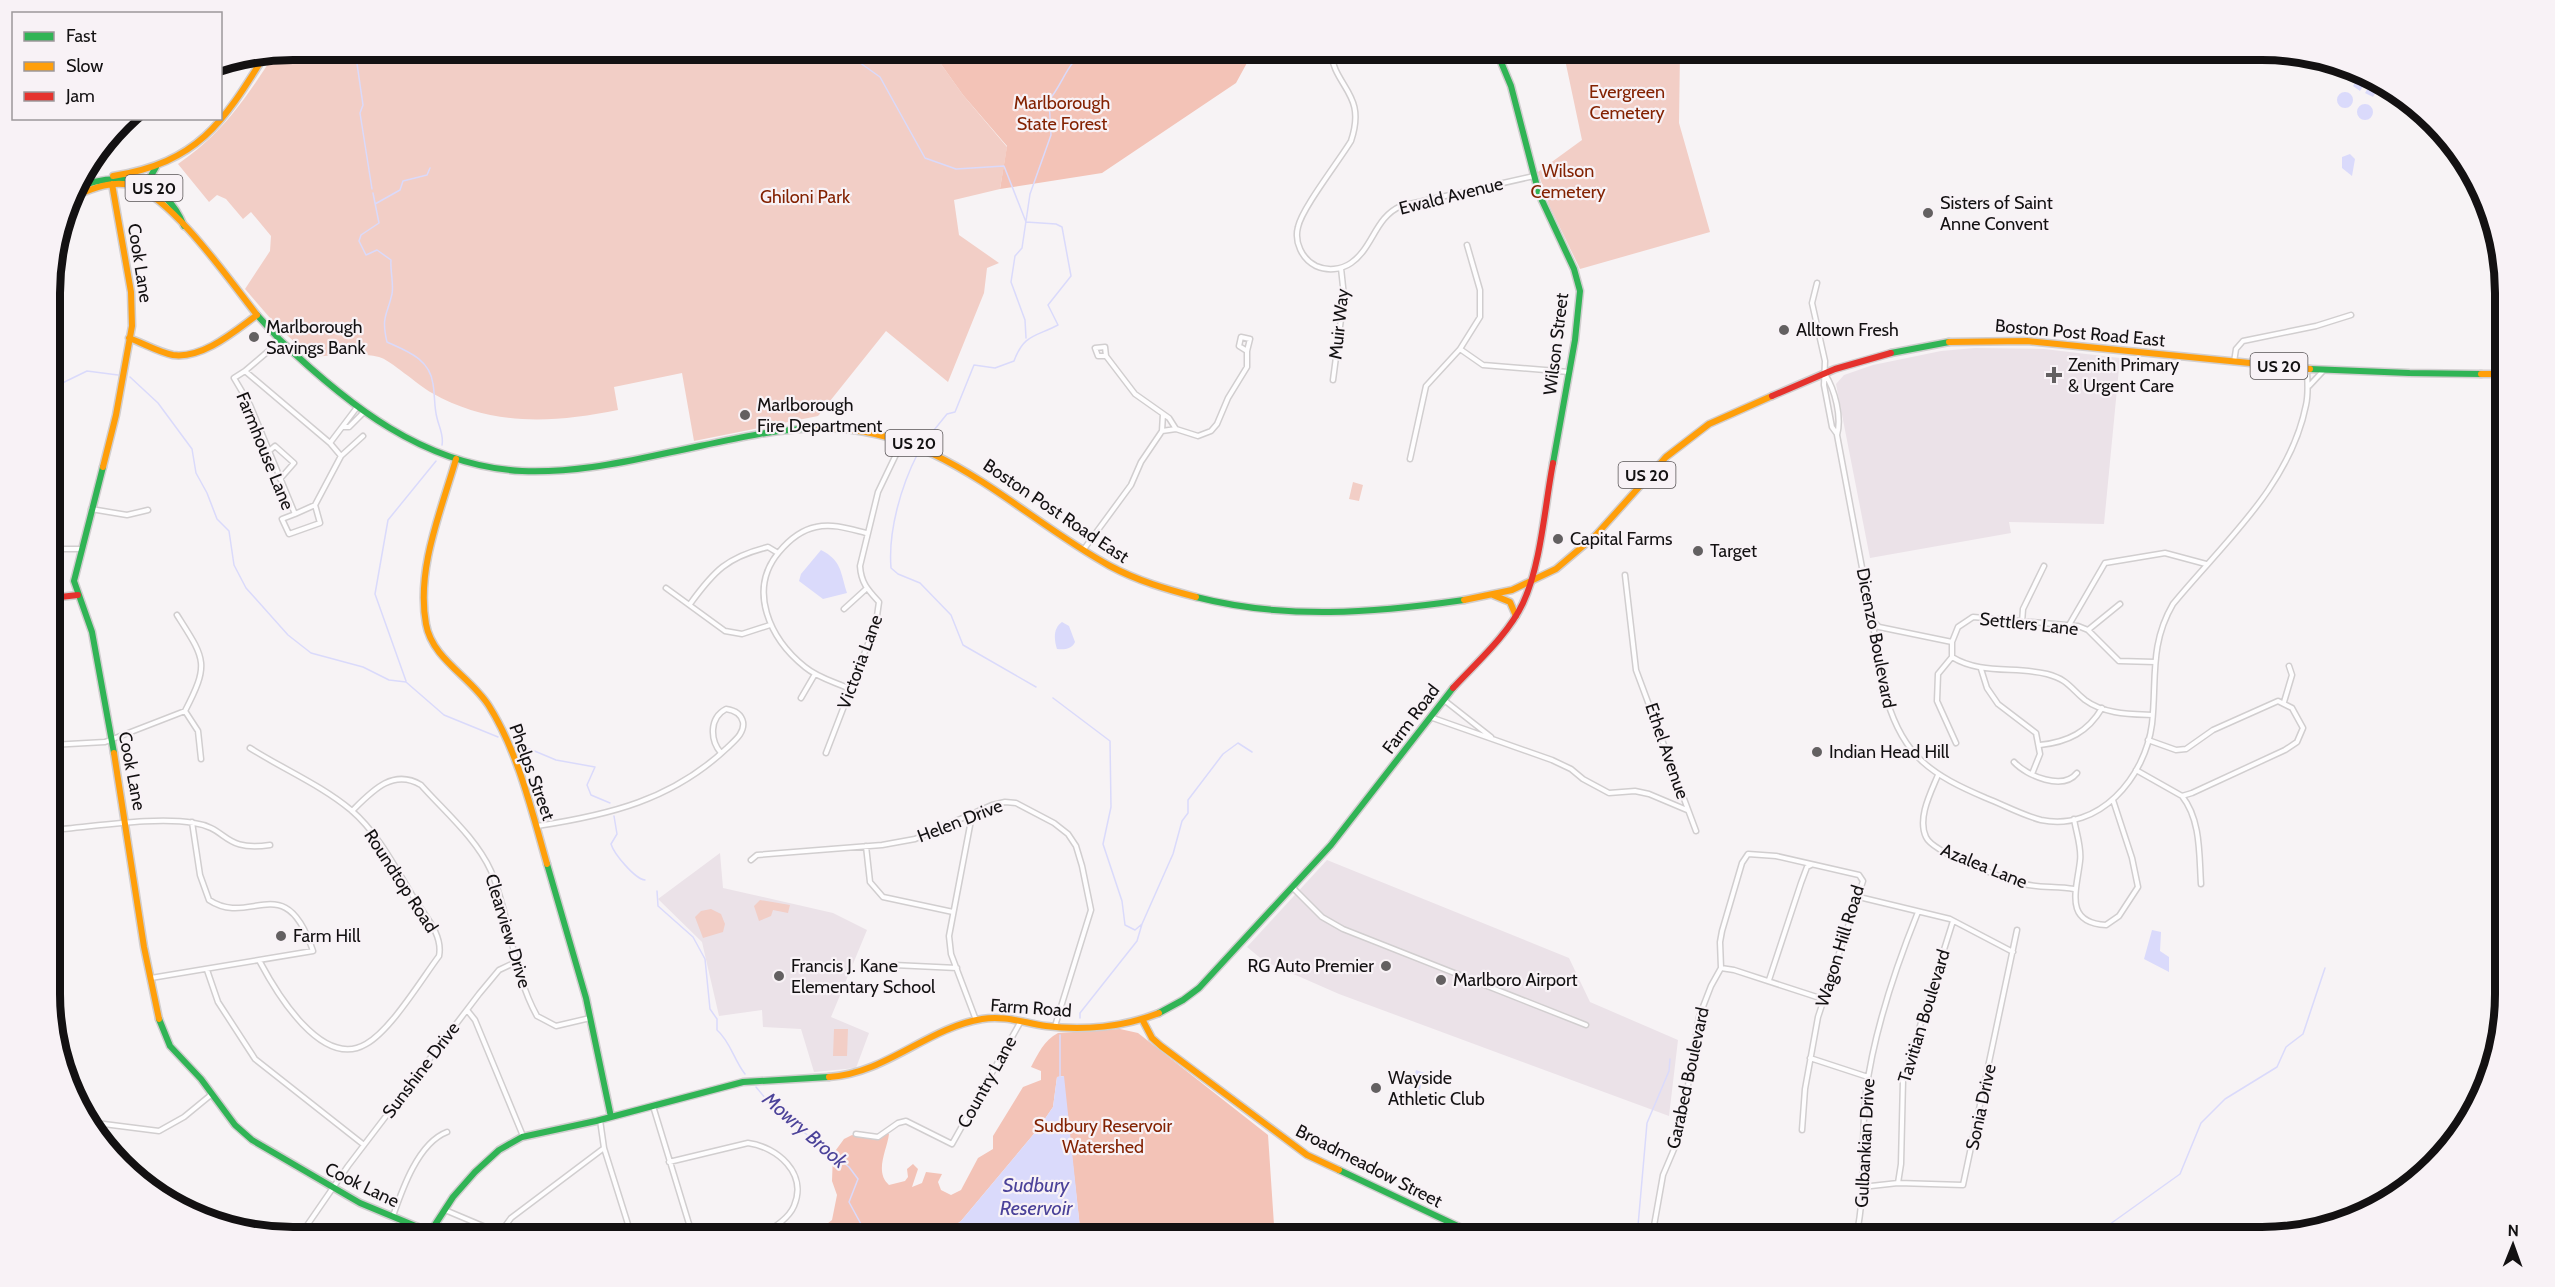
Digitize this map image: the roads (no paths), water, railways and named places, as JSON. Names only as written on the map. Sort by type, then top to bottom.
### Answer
[{"type":"main road","name":"Wilson Street","points":[[1500,60],[1509,82],[1534,176],[1548,215],[1574,269],[1580,291],[1569,372],[1531,583]]},
{"type":"main road","points":[[222,116],[243,90],[260,62]]},
{"type":"main road","points":[[107,177],[156,167],[180,154],[219,120]]},
{"type":"main road","points":[[141,185],[156,167]]},
{"type":"main road","points":[[141,185],[146,170]]},
{"type":"main road","name":"US 20","points":[[87,184],[107,177],[141,185]]},
{"type":"main road","name":"US 20","points":[[83,191],[92,187],[112,184],[141,185]]},
{"type":"main road","name":"Cook Lane","points":[[112,184],[131,291],[129,338],[116,415],[74,581],[90,621],[127,823],[150,978],[164,1036],[243,1133],[332,1187],[413,1227]]},
{"type":"main road","name":"Boston Post Road East","points":[[141,185],[184,226],[280,340],[364,411],[412,441],[456,459],[509,471],[567,470],[622,462],[758,434],[813,426],[861,430],[903,440],[936,452],[979,477],[1083,550],[1138,581],[1196,597],[1260,609],[1340,613],[1385,611],[1493,596],[1531,583],[1574,556],[1662,458],[1709,424],[1825,373],[1891,353],[1949,342],[1996,339],[2307,368],[2495,374]]},
{"type":"main road","points":[[129,338],[174,355],[184,356],[207,347],[257,315]]},
{"type":"main road","name":"Phelps Street","points":[[456,459],[428,559],[423,604],[426,627],[435,648],[475,688],[495,716],[536,826],[590,1018],[611,1117]]},
{"type":"main road","name":"Farm Road","points":[[434,1227],[445,1210],[493,1155],[523,1136],[600,1120],[754,1080],[834,1078],[856,1074],[888,1062],[949,1030],[976,1020],[992,1018],[1054,1026],[1083,1026],[1142,1019],[1171,1008],[1194,993],[1293,888],[1345,828],[1430,717],[1504,633],[1523,604],[1531,583]]},
{"type":"main road","points":[[60,597],[78,595]]},
{"type":"main road","points":[[1493,596],[1510,602],[1516,616]]},
{"type":"main road","name":"Broadmeadow Street","points":[[1142,1019],[1152,1038],[1161,1046],[1288,1143],[1338,1170],[1460,1227]]},
{"type":"street","points":[[1333,60],[1353,99],[1355,128],[1351,141],[1303,215],[1297,236],[1300,249],[1309,262],[1321,267],[1341,268]]},
{"type":"street","name":"Ewald Avenue","points":[[1341,268],[1354,261],[1379,224],[1394,209],[1467,189],[1534,176]]},
{"type":"street","points":[[1410,459],[1426,386],[1460,349],[1480,317],[1482,304],[1467,245]]},
{"type":"street","name":"Muir Way","points":[[1333,380],[1344,296],[1341,268]]},
{"type":"street","points":[[1817,283],[1812,303],[1825,361],[1825,373]]},
{"type":"street","points":[[2234,362],[2236,349],[2243,341],[2316,326],[2351,315]]},
{"type":"street","points":[[245,372],[280,340]]},
{"type":"street","points":[[1460,349],[1483,365],[1569,372]]},
{"type":"street","points":[[1106,356],[1135,394],[1163,414],[1176,429],[1192,436],[1211,431],[1247,368],[1247,351]]},
{"type":"street","name":"Dicenzo Boulevard","points":[[1825,373],[1832,427],[1837,435],[1887,700],[1894,723],[1905,744],[1920,761],[1938,775],[2042,820],[2074,819],[2096,813],[2114,800],[2136,770],[2148,740],[2158,636],[2164,619],[2173,604],[2260,503],[2275,481],[2301,424],[2309,386],[2307,368]]},
{"type":"street","points":[[2309,386],[2325,369]]},
{"type":"street","name":"Farmhouse Lane","points":[[341,456],[330,443],[245,372],[234,378],[250,405],[295,514],[282,519],[289,534],[320,523],[315,505],[341,456],[363,436]]},
{"type":"street","name":"Dicenzo Boulevard","points":[[1825,373],[1831,383],[1840,425],[1837,435]]},
{"type":"street","points":[[330,443],[344,428],[358,406]]},
{"type":"street","points":[[344,428],[350,427],[364,411]]},
{"type":"street","points":[[1083,550],[1131,485],[1141,462],[1162,431],[1163,414]]},
{"type":"street","points":[[1162,431],[1176,429]]},
{"type":"street","name":"Victoria Lane","points":[[826,753],[880,609],[879,602],[866,589],[861,578],[860,566],[866,532],[882,483],[903,440]]},
{"type":"street","points":[[269,451],[275,446],[294,463],[280,479]]},
{"type":"street","points":[[295,514],[315,505]]},
{"type":"street","points":[[91,509],[127,515],[148,510]]},
{"type":"street","points":[[850,688],[815,674],[786,650],[770,625],[764,604],[763,589],[765,575],[778,553],[802,531],[815,527],[842,527],[866,532]]},
{"type":"street","points":[[690,604],[715,572],[733,557],[768,547],[778,553]]},
{"type":"street","points":[[60,549],[81,549]]},
{"type":"street","points":[[2069,625],[2105,563],[2165,553],[2207,565]]},
{"type":"street","points":[[2022,623],[2023,609],[2044,566]]},
{"type":"street","name":"Ethel Avenue","points":[[1625,575],[1636,670],[1696,831]]},
{"type":"street","points":[[666,588],[690,604],[708,620],[733,633],[751,633],[770,625]]},
{"type":"street","points":[[844,609],[866,589]]},
{"type":"street","points":[[2088,630],[2120,604]]},
{"type":"street","points":[[60,744],[105,742],[185,711],[200,682],[201,653],[177,615]]},
{"type":"street","name":"Settlers Lane","points":[[1952,642],[1958,627],[1973,617],[2022,623],[2069,625],[2088,630],[2115,658],[2127,662],[2155,662]]},
{"type":"street","points":[[1872,620],[1879,627],[1952,642],[1952,657],[1938,674],[1936,686],[1937,701],[1956,743]]},
{"type":"street","points":[[1952,657],[1981,669],[2022,669],[2050,675],[2068,682],[2083,698],[2102,708],[2123,714],[2152,715]]},
{"type":"street","points":[[2284,702],[2292,675],[2289,666]]},
{"type":"street","points":[[1981,669],[1990,694],[2007,713],[2033,729],[2040,745],[2039,760],[2032,774]]},
{"type":"street","points":[[801,698],[815,674]]},
{"type":"street","points":[[1444,700],[1494,740]]},
{"type":"street","points":[[2148,740],[2176,750],[2186,749],[2213,730],[2272,702],[2284,702],[2296,713],[2303,728],[2295,744],[2207,787],[2182,795]]},
{"type":"street","points":[[2040,745],[2060,742],[2079,734],[2094,721],[2102,708]]},
{"type":"street","points":[[536,826],[627,808],[644,802],[690,777],[721,753],[741,732],[743,722],[739,714],[732,710],[726,709],[719,712],[714,723],[714,745],[721,753]]},
{"type":"street","points":[[185,711],[198,731],[201,759]]},
{"type":"street","points":[[1430,717],[1571,769],[1583,779],[1609,793],[1639,792],[1687,810]]},
{"type":"street","name":"Roundtop Road","points":[[250,748],[334,797],[352,811],[375,835],[431,925],[441,947],[439,956],[383,1030],[364,1046],[353,1049],[332,1046],[306,1027],[278,993],[260,962]]},
{"type":"street","points":[[2014,762],[2032,774],[2060,781],[2073,778],[2077,773]]},
{"type":"street","points":[[2136,770],[2182,795],[2194,813],[2201,884]]},
{"type":"street","name":"Azalea Lane","points":[[1938,775],[1923,821],[1925,836],[1934,847],[2011,880],[2034,886],[2074,890]]},
{"type":"street","name":"Clearview Drive","points":[[352,811],[371,792],[392,779],[412,779],[422,785],[486,861],[499,896],[516,962],[537,1016],[556,1026],[590,1018]]},
{"type":"street","points":[[2074,819],[2080,860],[2074,890],[2079,914],[2092,923],[2106,926],[2119,916],[2136,893],[2137,880],[2114,800]]},
{"type":"street","name":"Helen Drive","points":[[751,860],[757,855],[866,846],[915,839],[1005,802],[1016,803],[1054,823],[1068,834],[1076,846],[1091,910],[1054,1026]]},
{"type":"street","points":[[972,815],[949,936],[957,968],[976,1020]]},
{"type":"street","points":[[150,978],[260,962],[313,951],[309,939],[284,905],[276,903],[226,908],[209,900],[200,875],[192,822]]},
{"type":"street","points":[[60,829],[127,823],[192,822],[207,826],[236,845],[270,845]]},
{"type":"street","points":[[866,846],[868,875],[875,891],[896,902],[953,912]]},
{"type":"street","name":"Wagon Hill Road","points":[[1748,854],[1776,856],[1859,874],[1863,881],[1823,999],[1810,1058],[1802,1130]]},
{"type":"street","name":"Garabed Boulevard","points":[[1654,1227],[1664,1175],[1680,1135],[1699,1017],[1721,968],[1719,942],[1742,863],[1748,854]]},
{"type":"street","points":[[1769,980],[1801,883],[1807,867],[1812,865]]},
{"type":"street","points":[[1293,888],[1322,916],[1344,930],[1586,1024]]},
{"type":"street","points":[[1859,897],[1953,921],[2013,952]]},
{"type":"street","name":"Gulbankian Drive","points":[[1858,1227],[1863,1187],[1868,1077],[1879,1024],[1918,912]]},
{"type":"street","name":"Tavitian Boulevard","points":[[1898,1183],[1902,1164],[1903,1080],[1953,921]]},
{"type":"street","name":"Sonia Drive","points":[[1863,1187],[1898,1183],[1963,1185],[2018,930]]},
{"type":"street","name":"Sunshine Drive","points":[[305,1227],[332,1187],[467,1010],[499,970],[516,962]]},
{"type":"street","points":[[883,968],[894,965],[957,968]]},
{"type":"street","points":[[1721,968],[1769,980],[1823,999]]},
{"type":"street","points":[[207,970],[218,1002],[255,1059],[364,1145]]},
{"type":"street","points":[[467,1010],[475,1020],[523,1136]]},
{"type":"street","name":"Country Lane","points":[[856,1134],[878,1137],[898,1123],[906,1121],[952,1144],[1021,1021]]},
{"type":"street","points":[[1810,1058],[1868,1077]]},
{"type":"street","points":[[102,1124],[149,1132],[162,1130],[212,1094]]},
{"type":"street","points":[[653,1106],[690,1227]]},
{"type":"street","points":[[600,1120],[604,1148],[629,1227]]},
{"type":"street","points":[[392,1217],[409,1173],[436,1139],[447,1132]]},
{"type":"street","points":[[669,1162],[748,1143],[760,1145],[780,1156],[794,1173],[798,1185],[795,1201],[785,1218],[773,1227]]},
{"type":"street","points":[[504,1227],[511,1218],[604,1148]]},
{"type":"street","points":[[445,1210],[486,1227]]},
{"type":"water","points":[[2356,80],[2365,84],[2360,91],[2353,86]]},
{"type":"water","points":[[2369,86],[2377,90],[2373,97],[2365,93]]},
{"type":"water","points":[[2345,92],[2351,94],[2353,100],[2351,106],[2345,108],[2339,106],[2337,100],[2339,94]]},
{"type":"water","points":[[2365,104],[2371,106],[2373,112],[2371,118],[2365,120],[2359,118],[2357,112],[2359,106]]},
{"type":"water","points":[[2350,154],[2355,159],[2352,176],[2342,168],[2342,157]]},
{"type":"water","points":[[821,550],[837,563],[847,593],[823,599],[799,581],[801,574]]},
{"type":"water","points":[[1062,622],[1069,626],[1075,642],[1068,648],[1057,649],[1055,634]]},
{"type":"water","points":[[2152,930],[2161,932],[2160,951],[2169,957],[2169,972],[2144,959]]},
{"type":"water","points":[[1416,1070],[1431,1075],[1429,1080],[1423,1079],[1420,1090],[1411,1087]]},
{"type":"water","name":"Sudbury Reservoir","points":[[1064,1076],[1080,1227],[953,1227],[961,1221],[1038,1129],[1053,1107],[1057,1077]]},
{"type":"waterway","points":[[356,60],[363,105],[360,113],[372,189]]},
{"type":"waterway","points":[[856,60],[880,77],[925,158],[956,169],[1004,166],[1026,222],[1056,224],[1062,227],[1071,276],[1048,305],[1058,325],[1026,341],[1014,361],[995,368],[974,365],[955,412],[947,414],[926,440]]},
{"type":"waterway","points":[[1026,338],[1025,320],[1011,282],[1015,256],[1022,248],[1030,194],[1051,135],[1049,100],[1075,60]]},
{"type":"waterway","points":[[375,204],[400,190],[403,181],[427,175],[430,168]]},
{"type":"waterway","points":[[373,193],[379,223],[361,235],[359,241],[366,255],[377,250],[391,260],[392,290],[385,321],[387,342],[416,357],[431,375],[442,445]]},
{"type":"waterway","name":"Mowry Brook","points":[[60,384],[87,371],[118,375]]},
{"type":"waterway","name":"Mowry Brook","points":[[130,377],[158,403],[192,449],[196,473],[217,519],[229,531],[234,565],[246,588],[288,635],[311,653],[363,667],[389,680],[406,682],[444,715],[498,737]]},
{"type":"waterway","points":[[918,453],[897,509],[892,539],[891,568],[898,574],[920,583],[951,615],[963,645],[1036,687]]},
{"type":"waterway","points":[[406,681],[375,594],[388,520],[436,461]]},
{"type":"waterway","points":[[1053,698],[1110,741],[1111,807],[1103,844],[1122,901],[1125,925],[1135,930],[1142,924],[1137,941],[1080,1013],[1080,1018]]},
{"type":"waterway","name":"Mowry Brook","points":[[513,742],[556,760],[595,767],[587,785],[591,795],[610,803]]},
{"type":"waterway","points":[[1142,924],[1173,854],[1182,821],[1188,813],[1188,800],[1223,754],[1238,743],[1252,752]]},
{"type":"waterway","name":"Mowry Brook","points":[[614,816],[617,834],[611,844],[620,860],[645,880]]},
{"type":"waterway","name":"Mowry Brook","points":[[657,891],[658,906],[693,937],[705,959],[710,1009],[717,1019],[717,1030],[745,1074]]},
{"type":"waterway","points":[[2106,1227],[2180,1174],[2201,1123],[2225,1099],[2277,1067],[2286,1047],[2303,1034],[2325,968]]},
{"type":"waterway","points":[[1060,1035],[1060,1077]]},
{"type":"waterway","points":[[1638,1227],[1647,1123],[1669,1071],[1670,1059]]},
{"type":"waterway","name":"Mowry Brook","points":[[756,1087],[775,1110],[849,1167],[858,1179],[849,1202],[863,1227]]},
{"type":"place","name":"Sisters of Saint Anne Convent","points":[[1928,213]]},
{"type":"place","name":"Alltown Fresh","points":[[1784,330]]},
{"type":"place","name":"Marlborough Savings Bank","points":[[254,337]]},
{"type":"place","name":"Zenith Primary & Urgent Care","points":[[2054,375]]},
{"type":"place","name":"Marlborough Fire Department","points":[[745,415]]},
{"type":"place","name":"Capital Farms","points":[[1558,539]]},
{"type":"place","name":"Target","points":[[1698,551]]},
{"type":"place","name":"Indian Head Hill","points":[[1817,752]]},
{"type":"place","name":"Farm Hill","points":[[281,936]]},
{"type":"place","name":"RG Auto Premier","points":[[1386,966]]},
{"type":"place","name":"Francis J. Kane Elementary School","points":[[779,976]]},
{"type":"place","name":"Marlboro Airport","points":[[1441,980]]},
{"type":"place","name":"Wayside Athletic Club","points":[[1376,1088]]},
{"type":"park label","name":"Evergreen Cemetery","points":[[1627,102]]},
{"type":"park label","name":"Marlborough State Forest","points":[[1062,113]]},
{"type":"park label","name":"Wilson Cemetery","points":[[1568,181]]},
{"type":"park label","name":"Ghiloni Park","points":[[805,197]]},
{"type":"park label","name":"Sudbury Reservoir Watershed","points":[[1103,1136]]}]
